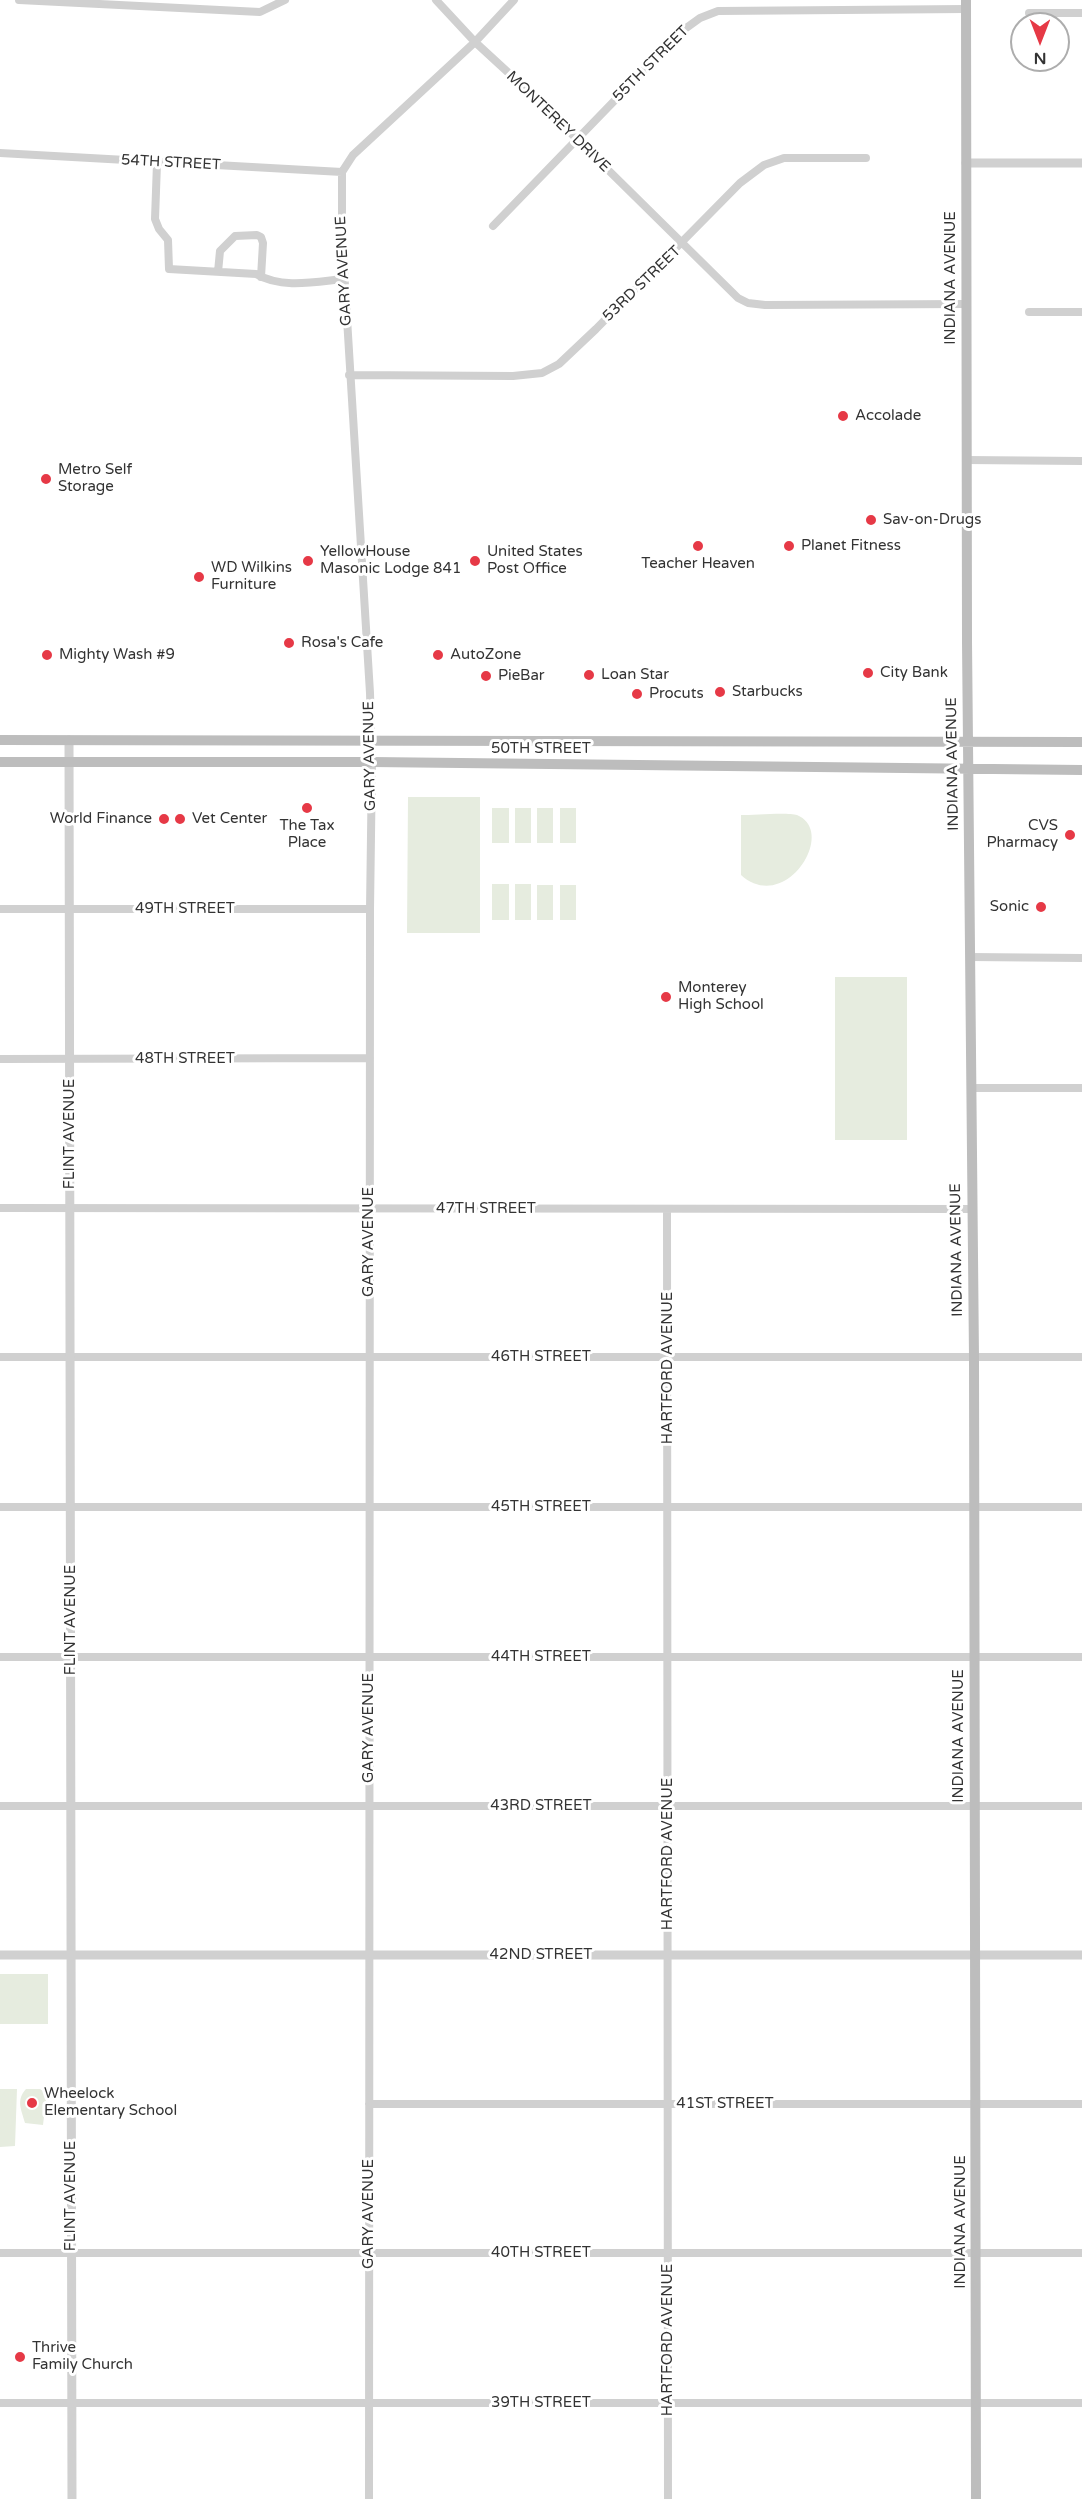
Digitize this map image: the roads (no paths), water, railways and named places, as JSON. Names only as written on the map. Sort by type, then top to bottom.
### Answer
[{"type":"main road","name":"INDIANA AVENUE","points":[[966,5],[966,460],[974,1357],[976,2499]]},
{"type":"main road","name":"50TH STREET","points":[[0,740],[1082,742]]},
{"type":"main road","name":"50TH STREET","points":[[0,762],[372,762],[1082,770]]},
{"type":"street","points":[[19,0],[260,12],[285,0]]},
{"type":"street","name":"MONTEREY DRIVE","points":[[436,0],[475,42],[681,243]]},
{"type":"street","points":[[342,172],[353,155],[475,42],[514,0]]},
{"type":"street","name":"55TH STREET","points":[[493,226],[682,31],[700,18],[717,11],[966,5]]},
{"type":"street","name":"54TH STREET","points":[[0,153],[342,172]]},
{"type":"street","points":[[681,243],[740,183],[764,165],[784,158],[866,158]]},
{"type":"street","points":[[157,163],[155,219],[159,230],[168,240],[169,269],[256,274],[267,281],[284,283],[343,279]]},
{"type":"street","points":[[966,163],[1082,163]]},
{"type":"street","name":"GARY AVENUE","points":[[342,172],[343,279],[372,762],[369,1357],[369,2499]]},
{"type":"street","points":[[218,272],[220,251],[235,236],[257,235],[261,237],[263,243],[261,277]]},
{"type":"street","name":"53RD STREET","points":[[349,375],[513,376],[542,373],[559,364],[681,243],[738,298],[748,303],[765,305],[966,304]]},
{"type":"street","points":[[1029,312],[1082,312]]},
{"type":"street","points":[[966,460],[1082,461]]},
{"type":"street","name":"FLINT AVENUE","points":[[69,740],[72,2499]]},
{"type":"street","name":"49TH STREET","points":[[0,909],[370,909]]},
{"type":"street","points":[[970,957],[1082,958]]},
{"type":"street","name":"48TH STREET","points":[[0,1059],[370,1058]]},
{"type":"street","points":[[971,1088],[1082,1088]]},
{"type":"street","name":"47TH STREET","points":[[0,1208],[971,1209]]},
{"type":"street","name":"HARTFORD AVENUE","points":[[667,1209],[668,2499]]},
{"type":"street","name":"46TH STREET","points":[[0,1357],[1082,1357]]},
{"type":"street","name":"45TH STREET","points":[[0,1507],[1082,1507]]},
{"type":"street","name":"44TH STREET","points":[[0,1657],[1082,1657]]},
{"type":"street","name":"43RD STREET","points":[[0,1806],[1082,1806]]},
{"type":"street","name":"42ND STREET","points":[[0,1955],[1082,1955]]},
{"type":"street","name":"41ST STREET","points":[[369,2104],[1082,2104]]},
{"type":"street","name":"40TH STREET","points":[[0,2253],[1082,2253]]},
{"type":"street","name":"39TH STREET","points":[[0,2403],[1082,2403]]},
{"type":"place","name":"Accolade","points":[[843,416]]},
{"type":"place","name":"Metro Self Storage","points":[[46,479]]},
{"type":"place","name":"Sav-on-Drugs","points":[[871,520]]},
{"type":"place","name":"Teacher Heaven","points":[[698,546]]},
{"type":"place","name":"Planet Fitness","points":[[789,546]]},
{"type":"place","name":"YellowHouse Masonic Lodge 841","points":[[308,561]]},
{"type":"place","name":"United States Post Office","points":[[475,561]]},
{"type":"place","name":"WD Wilkins Furniture","points":[[199,577]]},
{"type":"place","name":"Rosa's Cafe","points":[[289,643]]},
{"type":"place","name":"Mighty Wash #9","points":[[47,655]]},
{"type":"place","name":"AutoZone","points":[[438,655]]},
{"type":"place","name":"City Bank","points":[[868,673]]},
{"type":"place","name":"Loan Star","points":[[589,675]]},
{"type":"place","name":"PieBar","points":[[486,676]]},
{"type":"place","name":"Starbucks","points":[[720,692]]},
{"type":"place","name":"Procuts","points":[[637,694]]},
{"type":"place","name":"The Tax Place","points":[[307,808]]},
{"type":"place","name":"World Finance","points":[[164,819]]},
{"type":"place","name":"Vet Center","points":[[180,819]]},
{"type":"place","name":"CVS Pharmacy","points":[[1070,835]]},
{"type":"place","name":"Sonic","points":[[1041,907]]},
{"type":"place","name":"Monterey High School","points":[[666,997]]},
{"type":"place","name":"Wheelock Elementary School","points":[[32,2103]]},
{"type":"place","name":"Thrive Family Church","points":[[20,2357]]}]
